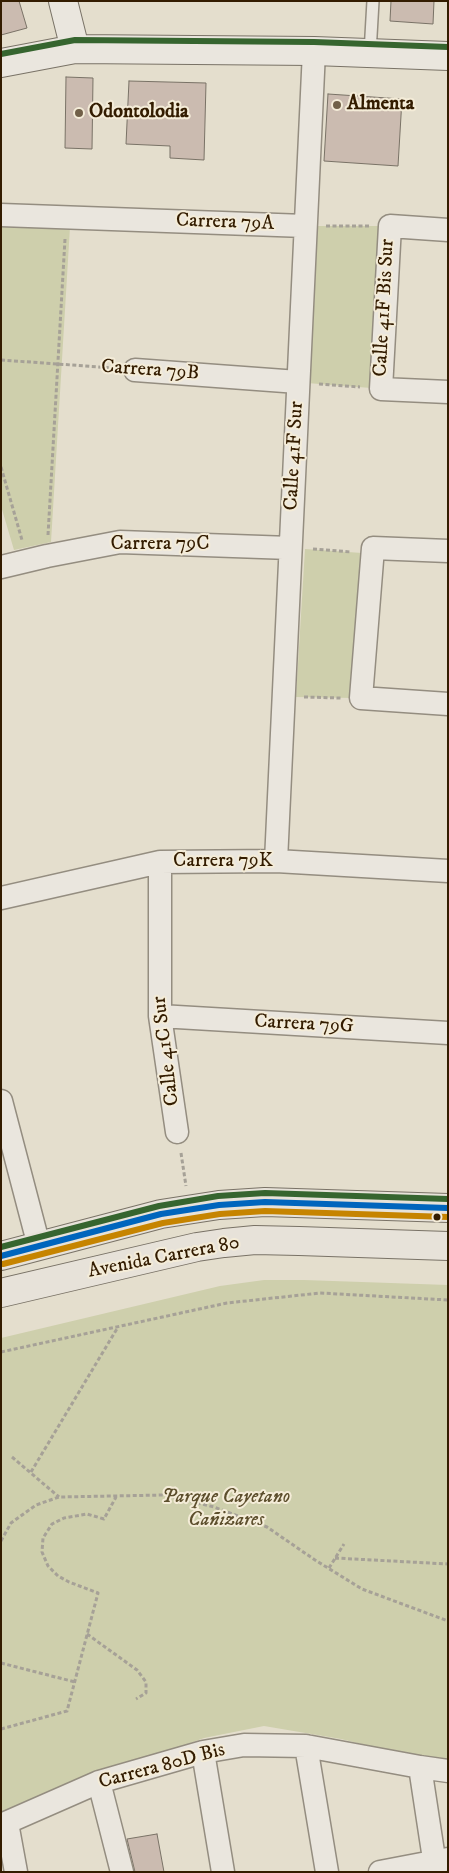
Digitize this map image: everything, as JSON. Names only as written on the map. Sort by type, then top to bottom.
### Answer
[{"type":"main road","name":"Avenida Carrera 80","points":[[1,1256],[190,1208],[265,1202],[448,1208]]},
{"type":"main road","name":"Avenida Carrera 80","points":[[1,1293],[196,1247],[224,1243],[256,1240],[448,1246]]},
{"type":"street","points":[[63,1],[75,49]]},
{"type":"street","points":[[1,63],[75,49],[314,51],[448,56]]},
{"type":"street","name":"Calle 41F Sur","points":[[276,861],[314,51]]},
{"type":"street","name":"Carrera 79A","points":[[1,214],[305,226]]},
{"type":"street","points":[[390,226],[448,230]]},
{"type":"street","name":"Calle 41F Bis Sur","points":[[381,389],[390,226]]},
{"type":"street","name":"Carrera 79B","points":[[135,370],[298,382]]},
{"type":"street","points":[[381,389],[448,392]]},
{"type":"street","name":"Carrera 79C","points":[[1,568],[37,558],[120,542],[290,548]]},
{"type":"street","points":[[448,551],[372,551],[361,698],[448,704]]},
{"type":"street","name":"Carrera 79K","points":[[1,898],[160,862],[276,861],[448,871]]},
{"type":"street","name":"Calle 41C Sur","points":[[160,862],[160,1016],[178,1132]]},
{"type":"street","name":"Carrera 79G","points":[[160,1016],[448,1033]]},
{"type":"street","points":[[1,1101],[39,1246]]},
{"type":"street","name":"Carrera 80D Bis","points":[[4,1824],[99,1782],[203,1752],[244,1745],[306,1746],[448,1771]]},
{"type":"street","points":[[306,1746],[327,1872]]},
{"type":"street","points":[[203,1752],[223,1872]]},
{"type":"street","points":[[380,1872],[439,1864],[420,1767]]},
{"type":"street","points":[[99,1782],[122,1872]]},
{"type":"street","points":[[4,1824],[16,1872]]},
{"type":"lane","points":[[370,54],[374,1]]},
{"type":"path","points":[[37,558],[58,364],[67,217]]},
{"type":"path","points":[[305,226],[390,226]]},
{"type":"path","name":"Carrera 79B","points":[[1,360],[135,370]]},
{"type":"path","points":[[298,382],[381,389]]},
{"type":"path","points":[[1,466],[37,558]]},
{"type":"path","points":[[290,548],[372,551]]},
{"type":"path","points":[[284,697],[361,698]]},
{"type":"path","name":"Calle 41C Sur","points":[[178,1132],[190,1208]]},
{"type":"path","points":[[1,1352],[227,1303],[320,1293],[448,1300]]},
{"type":"path","points":[[31,1472],[118,1326]]},
{"type":"path","points":[[12,1457],[59,1497]]},
{"type":"path","points":[[1,1541],[11,1524],[36,1505],[59,1497],[165,1495],[214,1508],[266,1527],[362,1589],[448,1621]]},
{"type":"path","points":[[1,1729],[67,1711],[98,1593],[69,1582],[58,1576],[48,1566],[42,1552],[43,1538],[52,1524],[64,1518],[87,1514],[104,1519],[116,1496]]},
{"type":"path","points":[[329,1568],[344,1544]]},
{"type":"path","points":[[335,1558],[448,1564]]},
{"type":"path","points":[[87,1634],[137,1670],[146,1682],[146,1693],[136,1699]]},
{"type":"path","points":[[1,1663],[75,1682]]},
{"type":"green space","points":[[1,226],[70,227],[51,542],[14,550],[1,506]]},
{"type":"green space","points":[[315,226],[380,226],[371,388],[307,383]]},
{"type":"green space","points":[[305,549],[362,553],[353,698],[296,697]]},
{"type":"green space","name":"Parque Cayetano Cañizares","points":[[264,1280],[448,1285],[448,1765],[341,1739],[264,1726],[204,1738],[1,1813],[1,1338],[220,1286]]},
{"type":"building","points":[[1,1],[19,1],[27,28],[1,35]]},
{"type":"building","points":[[391,1],[434,1],[433,24],[390,21]]},
{"type":"building","name":"Odontolodia","points":[[66,77],[93,78],[92,149],[65,148]]},
{"type":"building","points":[[129,81],[206,83],[204,160],[170,158],[170,146],[126,144]]},
{"type":"building","points":[[328,94],[402,99],[398,166],[324,161]]},
{"type":"building","points":[[157,1834],[164,1872],[135,1872],[127,1839]]},
{"type":"transit line","points":[[1,54],[75,40],[314,42],[448,47]]},
{"type":"transit line","points":[[1,1247],[159,1206],[218,1196],[265,1193],[448,1199]]},
{"type":"transit line","points":[[1,1256],[161,1214],[219,1205],[265,1202],[448,1208]]},
{"type":"transit line","points":[[3,1264],[163,1223],[220,1214],[265,1211],[448,1217]]},
{"type":"place","name":"Almenta","points":[[337,105]]},
{"type":"place","name":"Odontolodia","points":[[79,113]]}]
